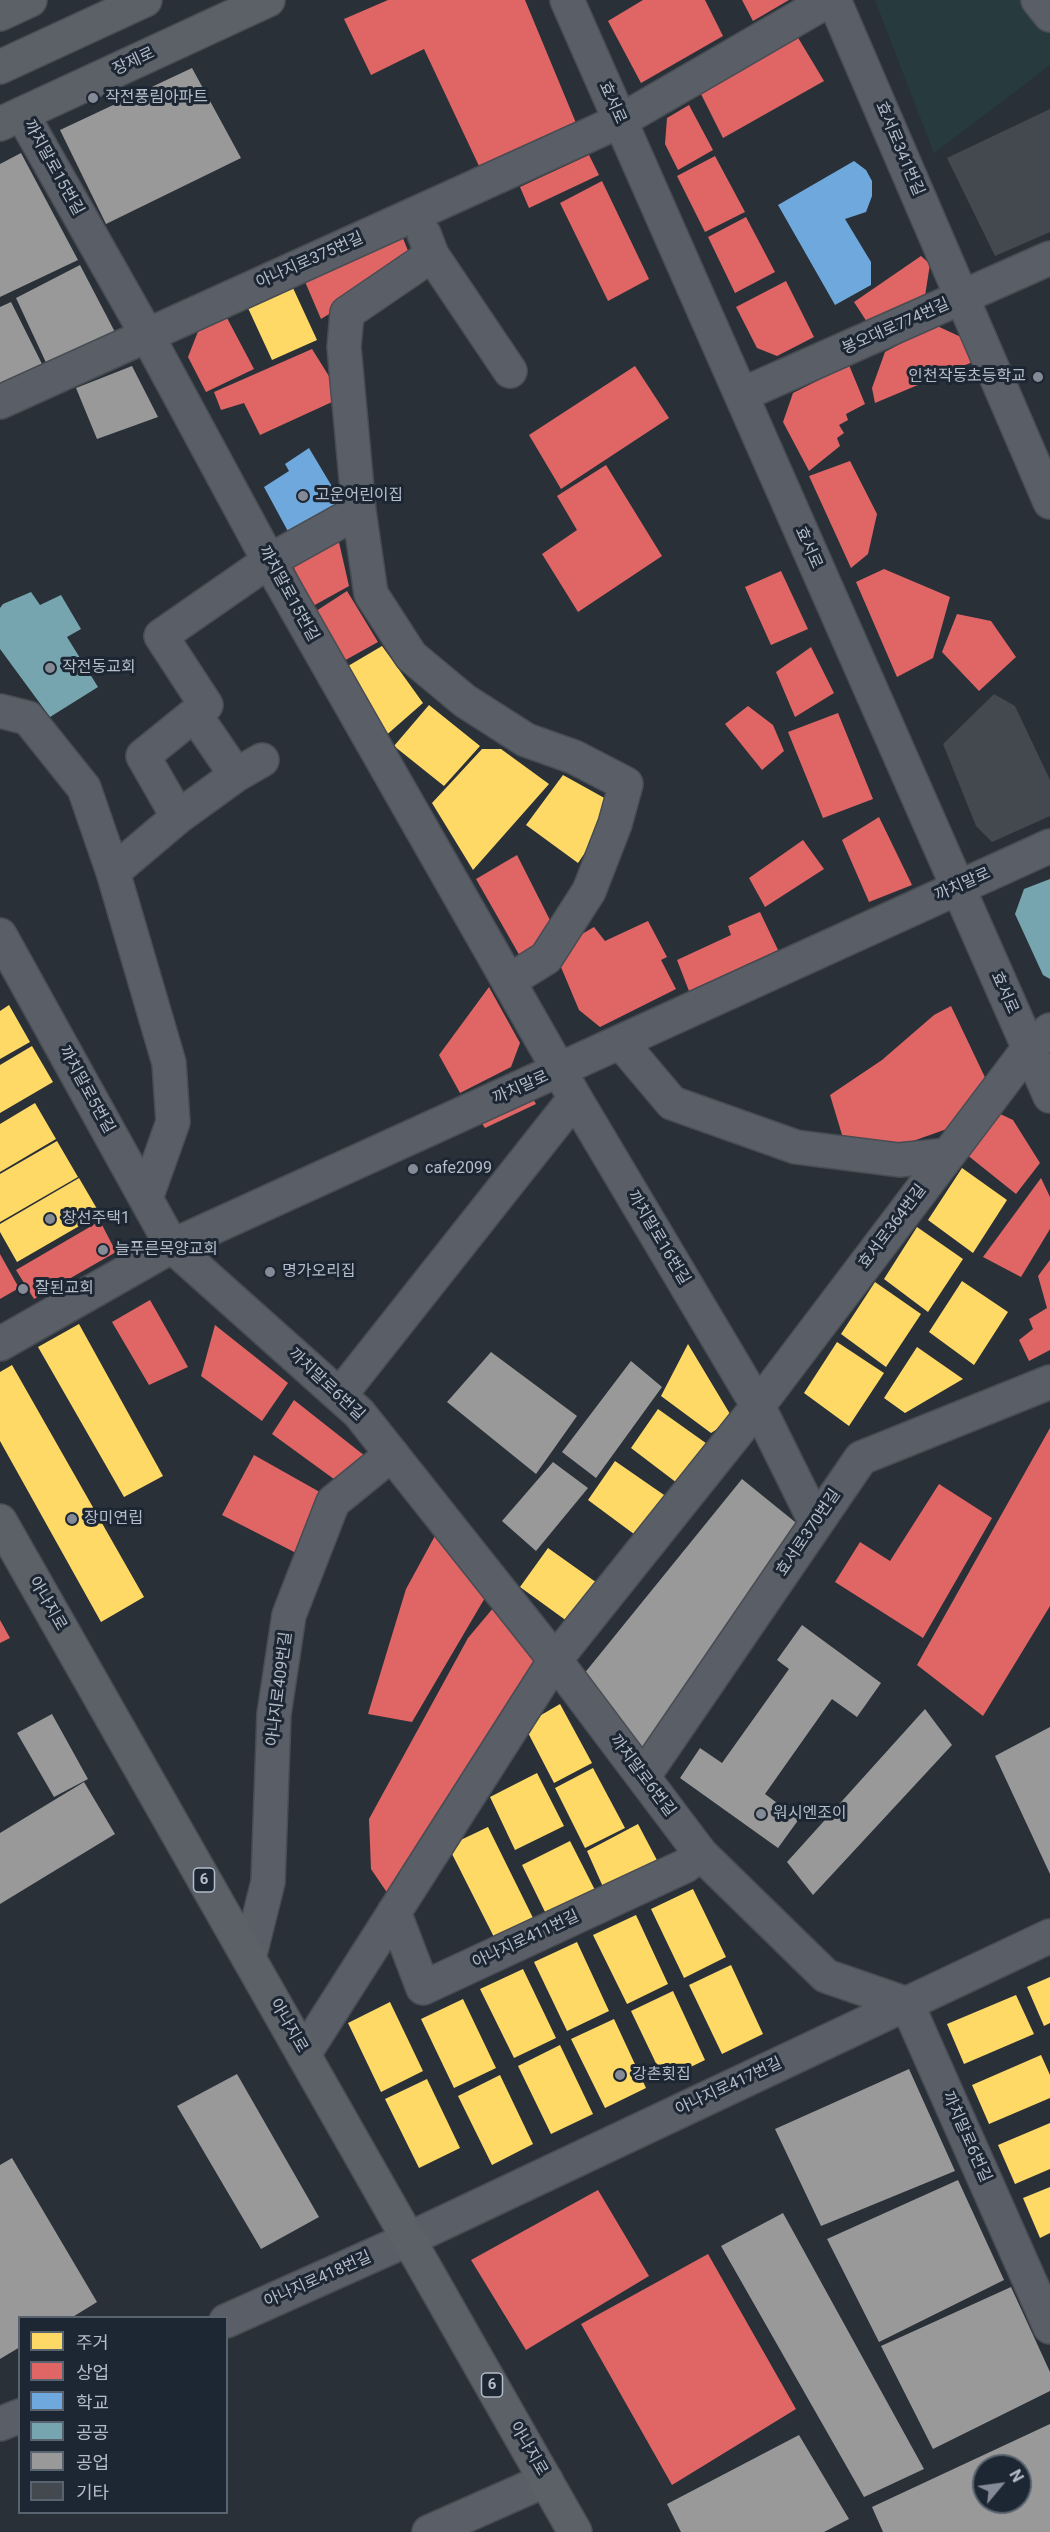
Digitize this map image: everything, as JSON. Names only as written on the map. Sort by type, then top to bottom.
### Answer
[{"type":"main road","points":[[0,14],[30,0]]},
{"type":"main road","points":[[0,67],[145,0]]},
{"type":"main road","name":"장제로","points":[[11,119],[267,0]]},
{"type":"main road","name":"아나지로","points":[[0,1521],[575,2532]]},
{"type":"street","name":"효서로","points":[[567,0],[958,886],[1039,1039],[1050,1096]]},
{"type":"street","points":[[620,121],[829,0]]},
{"type":"street","name":"효서로341번길","points":[[834,0],[1050,502]]},
{"type":"street","points":[[1038,0],[1050,15]]},
{"type":"street","name":"까치말로15번길","points":[[11,119],[147,335],[269,561],[567,1084]]},
{"type":"street","name":"아나지로375번길","points":[[0,402],[620,121]]},
{"type":"street","points":[[416,213],[432,255],[510,372]]},
{"type":"street","points":[[432,255],[347,313],[344,347],[359,511],[371,594],[411,656],[465,701],[526,740],[574,757],[626,784],[615,824],[590,891],[546,958],[509,981]]},
{"type":"street","name":"봉오대로774번길","points":[[741,395],[1050,258]]},
{"type":"street","points":[[178,817],[143,756],[206,705],[160,636],[269,561],[359,511]]},
{"type":"street","points":[[0,711],[28,718],[84,788],[113,872],[170,1063],[173,1122],[146,1198]]},
{"type":"street","points":[[113,872],[178,817],[249,768],[195,715]]},
{"type":"street","name":"까치말로","points":[[0,1344],[172,1246],[567,1084],[618,1044],[958,886],[1050,846]]},
{"type":"street","name":"까치말로5번길","points":[[0,935],[172,1246]]},
{"type":"street","name":"효서로364번길","points":[[555,1660],[758,1406],[1039,1039]]},
{"type":"street","points":[[618,1044],[629,1052],[672,1103],[796,1147],[899,1160],[948,1155]]},
{"type":"street","points":[[340,1395],[567,1084]]},
{"type":"street","name":"까치말로16번길","points":[[567,1084],[758,1406],[816,1523]]},
{"type":"street","name":"까치말로6번길","points":[[172,1246],[360,1413],[555,1660],[701,1854],[826,1976],[907,2004],[1050,2327]]},
{"type":"street","name":"효서로370번길","points":[[643,1777],[861,1458],[1050,1382]]},
{"type":"street","name":"아나지로409번길","points":[[249,1958],[268,1882],[274,1714],[289,1615],[333,1502],[392,1454]]},
{"type":"street","points":[[304,2054],[555,1660]]},
{"type":"street","name":"아나지로411번길","points":[[394,1912],[423,1988],[685,1866],[701,1854]]},
{"type":"street","name":"아나지로417번길","points":[[409,2239],[1050,1936]]},
{"type":"street","name":"아나지로418번길","points":[[228,2320],[409,2239]]},
{"type":"street","points":[[0,2424],[18,2417]]},
{"type":"street","points":[[429,2532],[546,2480]]},
{"type":"green space","points":[[875,0],[1030,0],[1050,23],[1050,65],[934,153]]},
{"type":"building: 주거","points":[[293,288],[317,340],[272,360],[248,308]]},
{"type":"building: 주거","points":[[382,646],[423,703],[383,738],[343,669]]},
{"type":"building: 주거","points":[[429,705],[480,746],[444,786],[394,746]]},
{"type":"building: 주거","points":[[482,749],[501,749],[549,784],[473,870],[432,803]]},
{"type":"building: 주거","points":[[563,775],[617,805],[578,863],[526,825]]},
{"type":"building: 주거","points":[[9,1005],[30,1042],[0,1059],[0,1011]]},
{"type":"building: 주거","points":[[32,1046],[53,1082],[0,1113],[0,1065]]},
{"type":"building: 주거","points":[[35,1103],[56,1139],[0,1172],[0,1124]]},
{"type":"building: 주거","points":[[57,1141],[78,1177],[0,1222],[0,1174]]},
{"type":"building: 주거","points":[[962,1168],[1007,1200],[973,1253],[928,1220]]},
{"type":"building: 주거","name":"창선주택1","points":[[79,1178],[100,1214],[17,1262],[0,1232],[0,1224]]},
{"type":"building: 주거","points":[[917,1227],[963,1259],[928,1312],[884,1279]]},
{"type":"building: 주거","points":[[962,1281],[1008,1312],[974,1365],[929,1332]]},
{"type":"building: 주거","points":[[875,1282],[921,1314],[886,1367],[841,1334]]},
{"type":"building: 주거","name":"장미연립","points":[[79,1324],[163,1476],[124,1497],[38,1347]]},
{"type":"building: 주거","points":[[837,1342],[884,1373],[849,1426],[804,1393]]},
{"type":"building: 주거","points":[[688,1344],[733,1419],[711,1433],[661,1396]]},
{"type":"building: 주거","points":[[917,1347],[963,1379],[905,1413],[884,1398]]},
{"type":"building: 주거","name":"장미연립","points":[[12,1365],[144,1597],[101,1622],[0,1441],[0,1372]]},
{"type":"building: 주거","points":[[658,1409],[710,1446],[681,1486],[631,1448]]},
{"type":"building: 주거","points":[[615,1461],[667,1497],[638,1537],[588,1500]]},
{"type":"building: 주거","points":[[548,1548],[600,1585],[571,1624],[520,1587]]},
{"type":"building: 주거","points":[[560,1704],[592,1763],[554,1783],[524,1725]]},
{"type":"building: 주거","points":[[593,1768],[625,1828],[585,1848],[555,1788]]},
{"type":"building: 주거","points":[[537,1773],[564,1826],[515,1850],[490,1797]]},
{"type":"building: 주거","points":[[638,1824],[659,1864],[604,1889],[587,1851]]},
{"type":"building: 주거","points":[[488,1827],[536,1924],[497,1943],[448,1846]]},
{"type":"building: 주거","points":[[570,1841],[597,1894],[548,1918],[522,1865]]},
{"type":"building: 주거","points":[[693,1889],[726,1957],[684,1978],[651,1909]]},
{"type":"building: 주거","points":[[636,1915],[668,1984],[627,2004],[593,1935]]},
{"type":"building: 주거","points":[[577,1942],[609,2011],[567,2031],[534,1962]]},
{"type":"building: 주거","points":[[731,1965],[763,2034],[722,2054],[689,1985]]},
{"type":"building: 주거","points":[[523,1969],[556,2038],[514,2058],[480,1989]]},
{"type":"building: 주거","points":[[1050,1977],[1050,2023],[1044,2026],[1027,1987]]},
{"type":"building: 주거","points":[[673,1991],[705,2060],[664,2080],[631,2011]]},
{"type":"building: 주거","points":[[1016,1995],[1034,2034],[964,2064],[947,2024]]},
{"type":"building: 주거","points":[[463,1999],[496,2068],[454,2088],[421,2019]]},
{"type":"building: 주거","points":[[390,2002],[423,2071],[381,2092],[348,2023]]},
{"type":"building: 주거","points":[[614,2019],[646,2088],[605,2108],[571,2039]]},
{"type":"building: 주거","points":[[560,2045],[593,2114],[551,2134],[518,2066]]},
{"type":"building: 주거","points":[[1041,2055],[1050,2075],[1050,2098],[989,2124],[972,2085]]},
{"type":"building: 주거","points":[[500,2075],[533,2144],[492,2165],[458,2096]]},
{"type":"building: 주거","points":[[427,2079],[460,2148],[419,2168],[385,2099]]},
{"type":"building: 주거","points":[[1050,2123],[1050,2169],[1015,2184],[998,2145]]},
{"type":"building: 주거","points":[[1050,2187],[1050,2233],[1040,2238],[1023,2198]]},
{"type":"building: 상업","points":[[388,0],[525,0],[576,123],[479,166],[424,49],[371,75],[344,19]]},
{"type":"building: 상업","points":[[643,0],[705,0],[723,36],[641,83],[608,21]]},
{"type":"building: 상업","points":[[742,0],[789,0],[753,21]]},
{"type":"building: 상업","points":[[797,36],[824,81],[723,138],[701,94]]},
{"type":"building: 상업","points":[[689,105],[713,150],[678,170],[665,144],[667,118]]},
{"type":"building: 상업","points":[[589,155],[599,175],[529,208],[520,187]]},
{"type":"building: 상업","points":[[715,156],[745,212],[705,232],[677,176]]},
{"type":"building: 상업","points":[[602,181],[649,279],[608,301],[560,203]]},
{"type":"building: 상업","points":[[746,217],[775,272],[735,293],[708,237]]},
{"type":"building: 상업","points":[[400,231],[413,263],[321,319],[303,277]]},
{"type":"building: 상업","points":[[921,256],[930,264],[925,296],[867,322],[854,302]]},
{"type":"building: 상업","points":[[786,281],[814,337],[777,356],[757,348],[736,307]]},
{"type":"building: 상업","points":[[227,318],[254,369],[206,392],[188,357],[199,329]]},
{"type":"building: 상업","points":[[935,325],[961,337],[975,361],[875,403],[872,388],[885,352]]},
{"type":"building: 상업","points":[[312,349],[332,381],[332,402],[260,435],[244,403],[221,410],[214,392]]},
{"type":"building: 상업","points":[[849,365],[865,404],[846,414],[848,420],[839,425],[844,433],[837,438],[840,446],[809,471],[783,422],[793,393]]},
{"type":"building: 상업","points":[[635,366],[669,418],[561,489],[529,435]]},
{"type":"building: 상업","points":[[850,461],[877,514],[868,554],[851,568],[809,476]]},
{"type":"building: 상업","points":[[606,465],[662,556],[578,612],[542,554],[577,530],[557,496]]},
{"type":"building: 상업","points":[[338,538],[349,586],[313,606],[292,564]]},
{"type":"building: 상업","points":[[884,569],[950,597],[933,658],[897,677],[856,582]]},
{"type":"building: 상업","points":[[781,571],[808,629],[771,645],[745,587]]},
{"type":"building: 상업","points":[[347,591],[378,642],[342,662],[313,613]]},
{"type":"building: 상업","points":[[957,614],[991,621],[1016,657],[979,691],[942,652]]},
{"type":"building: 상업","points":[[811,647],[834,693],[795,717],[776,672]]},
{"type":"building: 상업","points":[[748,706],[773,725],[784,751],[762,770],[725,724]]},
{"type":"building: 상업","points":[[838,713],[873,799],[823,818],[788,732]]},
{"type":"building: 상업","points":[[879,817],[912,885],[869,902],[842,840]]},
{"type":"building: 상업","points":[[803,840],[824,869],[765,907],[749,878]]},
{"type":"building: 상업","points":[[517,855],[556,932],[521,958],[476,879]]},
{"type":"building: 상업","points":[[760,912],[778,950],[689,991],[677,960],[731,935],[728,926]]},
{"type":"building: 상업","points":[[648,921],[667,957],[661,960],[676,989],[600,1027],[579,1010],[558,960],[568,942],[594,927],[605,941]]},
{"type":"building: 상업","points":[[489,987],[520,1043],[511,1067],[460,1093],[439,1055]]},
{"type":"building: 상업","points":[[951,1006],[991,1090],[976,1112],[944,1130],[896,1147],[846,1148],[830,1095],[882,1060],[934,1015]]},
{"type":"building: 상업","points":[[528,1090],[536,1104],[485,1128],[477,1116]]},
{"type":"building: 상업","points":[[996,1112],[1013,1120],[1040,1163],[1016,1194],[961,1150]]},
{"type":"building: 상업","points":[[1041,1178],[1050,1197],[1050,1229],[1021,1277],[983,1257]]},
{"type":"building: 상업","points":[[100,1221],[116,1252],[34,1299],[16,1270]]},
{"type":"building: 상업","points":[[0,1254],[19,1288],[0,1299]]},
{"type":"building: 상업","points":[[1050,1260],[1050,1350],[1029,1361],[1019,1340],[1033,1329],[1029,1319],[1047,1308],[1038,1276]]},
{"type":"building: 상업","points":[[150,1300],[188,1367],[149,1385],[112,1322]]},
{"type":"building: 상업","points":[[215,1325],[288,1383],[262,1421],[201,1376]]},
{"type":"building: 상업","points":[[294,1400],[365,1456],[338,1482],[272,1434]]},
{"type":"building: 상업","points":[[1050,1428],[1050,1606],[983,1716],[917,1665]]},
{"type":"building: 상업","points":[[254,1455],[325,1495],[298,1554],[222,1515]]},
{"type":"building: 상업","points":[[939,1484],[992,1518],[923,1638],[835,1582],[860,1542],[890,1561]]},
{"type":"building: 상업","points":[[436,1534],[486,1596],[412,1722],[368,1714],[406,1589]]},
{"type":"building: 상업","points":[[494,1607],[539,1665],[388,1894],[371,1869],[369,1819],[468,1638]]},
{"type":"building: 상업","points":[[0,1620],[10,1638],[0,1643]]},
{"type":"building: 상업","points":[[598,2190],[649,2276],[526,2350],[471,2260]]},
{"type":"building: 상업","points":[[708,2254],[796,2409],[672,2485],[581,2324]]},
{"type":"building: 학교","points":[[854,161],[866,170],[872,181],[872,196],[866,212],[845,219],[871,262],[871,285],[835,305],[778,205]]},
{"type":"building: 학교","name":"고운어린이집","points":[[309,448],[343,505],[291,537],[264,487],[289,471],[285,464]]},
{"type":"building: 공공","name":"작전동교회","points":[[31,592],[40,605],[61,595],[81,629],[67,637],[98,687],[50,717],[0,649],[0,608],[3,604]]},
{"type":"building: 공공","points":[[1050,879],[1050,979],[1043,975],[1015,914],[1024,889]]},
{"type":"building: 공업","points":[[192,68],[241,158],[106,224],[60,130]]},
{"type":"building: 공업","points":[[21,153],[78,260],[0,297],[0,164]]},
{"type":"building: 공업","points":[[80,265],[116,334],[49,369],[16,298]]},
{"type":"building: 공업","points":[[11,302],[45,370],[0,392],[0,307]]},
{"type":"building: 공업","points":[[132,366],[158,417],[97,439],[76,388]]},
{"type":"building: 공업","points":[[491,1352],[577,1416],[536,1474],[447,1402]]},
{"type":"building: 공업","points":[[631,1361],[662,1387],[596,1478],[562,1452]]},
{"type":"building: 공업","points":[[553,1462],[588,1488],[536,1551],[502,1521]]},
{"type":"building: 공업","points":[[742,1479],[800,1526],[641,1750],[583,1675]]},
{"type":"building: 공업","points":[[802,1625],[881,1683],[857,1717],[832,1699],[765,1794],[799,1819],[778,1848],[680,1778],[700,1748],[722,1763],[789,1669],[777,1660]]},
{"type":"building: 공업","points":[[925,1709],[952,1745],[813,1895],[787,1862]]},
{"type":"building: 공업","points":[[52,1714],[88,1779],[54,1797],[17,1733]]},
{"type":"building: 공업","points":[[1050,1727],[1050,1874],[995,1756]]},
{"type":"building: 공업","points":[[84,1782],[115,1834],[0,1904],[0,1833]]},
{"type":"building: 공업","points":[[909,2069],[955,2171],[821,2226],[775,2129]]},
{"type":"building: 공업","points":[[237,2074],[319,2217],[261,2249],[177,2106]]},
{"type":"building: 공업","points":[[12,2158],[97,2302],[74,2316],[18,2316],[18,2348],[0,2359],[0,2165]]},
{"type":"building: 공업","points":[[958,2180],[1004,2280],[879,2342],[827,2239]]},
{"type":"building: 공업","points":[[783,2213],[924,2469],[864,2497],[721,2246]]},
{"type":"building: 공업","points":[[1011,2287],[1050,2372],[1050,2391],[933,2449],[881,2346]]},
{"type":"building: 공업","points":[[1050,2424],[1050,2532],[883,2532],[872,2507],[972,2460],[972,2514],[1032,2514],[1032,2454],[986,2454]]},
{"type":"building: 공업","points":[[799,2435],[849,2519],[824,2532],[681,2532],[667,2504]]},
{"type":"building: 기타","points":[[1050,109],[1050,232],[995,256],[947,158]]},
{"type":"building: 기타","points":[[994,694],[1015,706],[1050,780],[1050,816],[992,842],[976,826],[943,744]]},
{"type":"place","name":"작전풍림아파트","points":[[93,98]]},
{"type":"place","name":"인천작동초등학교","points":[[1038,377]]},
{"type":"place","name":"고운어린이집","points":[[303,496]]},
{"type":"place","name":"작전동교회","points":[[50,668]]},
{"type":"place","name":"cafe2099","points":[[413,1169]]},
{"type":"place","name":"창선주택1","points":[[50,1219]]},
{"type":"place","name":"늘푸른목양교회","points":[[103,1250]]},
{"type":"place","name":"명가오리집","points":[[270,1272]]},
{"type":"place","name":"잘된교회","points":[[23,1289]]},
{"type":"place","name":"장미연립","points":[[72,1519]]},
{"type":"place","name":"워시엔조이","points":[[761,1814]]},
{"type":"place","name":"강촌횟집","points":[[620,2075]]}]
